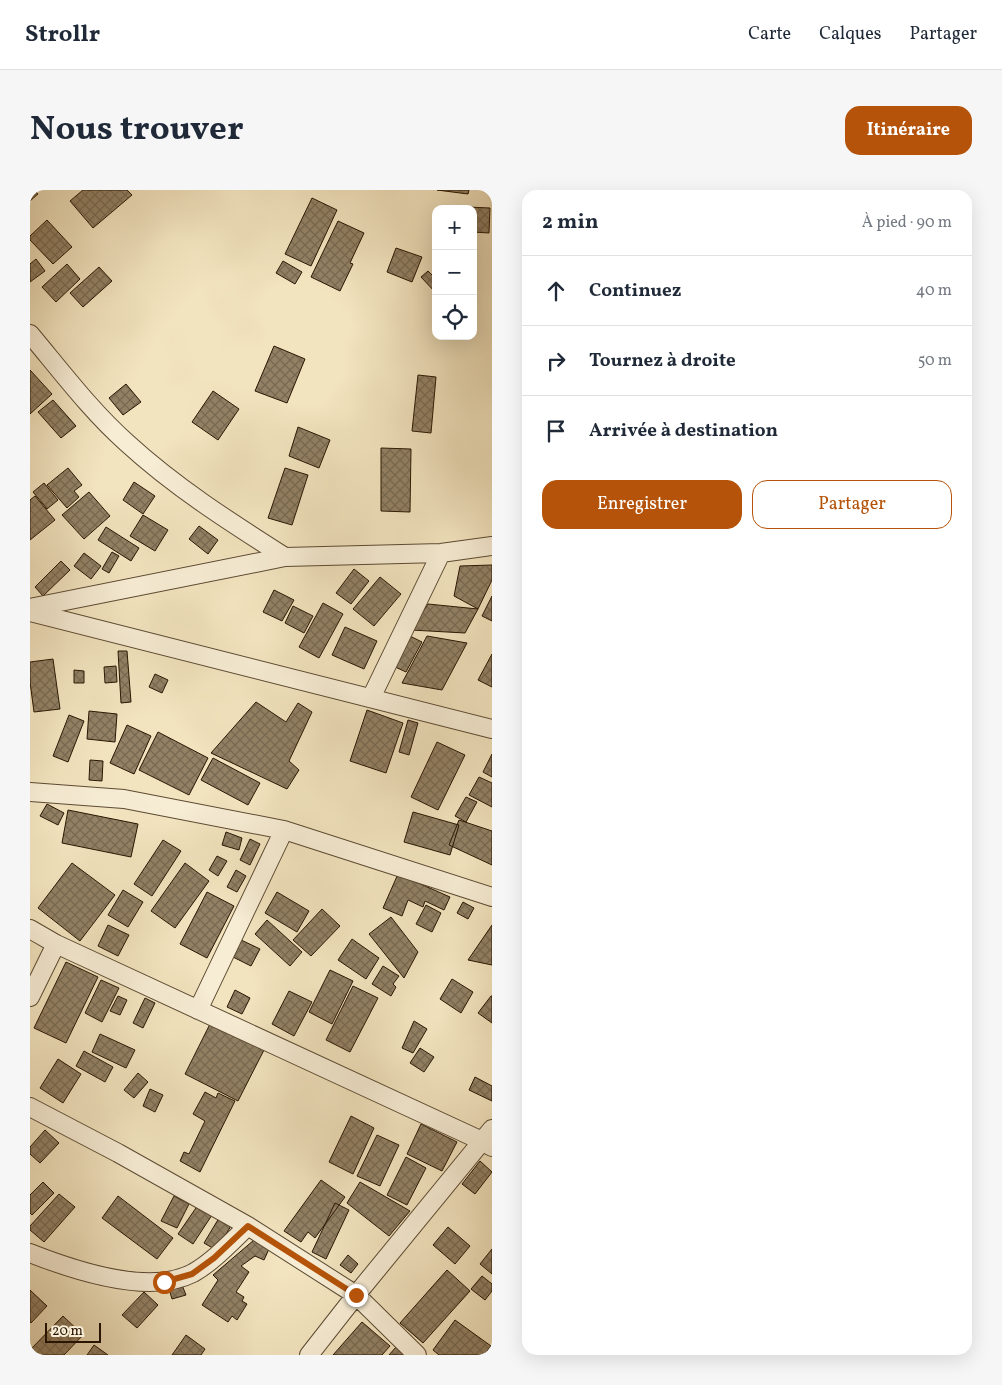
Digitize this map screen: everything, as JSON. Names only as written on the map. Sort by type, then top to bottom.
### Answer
[{"type":"street","points":[[30,334],[91,406],[125,442],[197,500],[285,557]]},
{"type":"street","points":[[30,608],[285,557],[441,553],[492,546]]},
{"type":"street","points":[[371,698],[441,553]]},
{"type":"street","points":[[30,612],[492,729]]},
{"type":"street","points":[[30,792],[124,799],[284,830],[492,897]]},
{"type":"street","points":[[198,1010],[284,830]]},
{"type":"street","points":[[30,929],[56,944],[198,1010],[489,1139],[356,1295],[309,1355]]},
{"type":"street","points":[[30,997],[56,944]]},
{"type":"street","points":[[30,1107],[127,1158],[248,1226],[356,1295],[417,1355]]},
{"type":"street","points":[[30,1253],[67,1267],[118,1279],[164,1282],[192,1274],[214,1258],[248,1226]]},
{"type":"building","points":[[30,190],[34,190],[38,194],[30,201]]},
{"type":"building","points":[[83,190],[127,190],[132,195],[93,228],[70,201]]},
{"type":"building","points":[[437,190],[469,190],[468,194]]},
{"type":"building","points":[[312,198],[337,210],[311,266],[285,254]]},
{"type":"building","points":[[477,207],[490,208],[489,233],[477,232]]},
{"type":"building","points":[[47,220],[72,247],[53,264],[30,240],[30,236]]},
{"type":"building","points":[[338,221],[364,233],[350,263],[353,264],[340,291],[311,277]]},
{"type":"building","points":[[396,248],[422,257],[412,282],[387,272]]},
{"type":"building","points":[[36,259],[45,271],[30,282],[30,264]]},
{"type":"building","points":[[283,261],[302,272],[295,284],[276,273]]},
{"type":"building","points":[[67,264],[80,279],[56,302],[42,287]]},
{"type":"building","points":[[99,267],[112,281],[83,307],[70,293]]},
{"type":"building","points":[[428,271],[432,275],[432,289],[421,277]]},
{"type":"building","points":[[274,346],[305,359],[287,403],[255,391]]},
{"type":"building","points":[[30,370],[52,394],[30,414]]},
{"type":"building","points":[[418,375],[436,377],[431,433],[412,431]]},
{"type":"building","points":[[126,384],[141,402],[123,415],[109,398]]},
{"type":"building","points":[[213,391],[239,409],[218,440],[192,422]]},
{"type":"building","points":[[53,400],[76,426],[61,438],[38,412]]},
{"type":"building","points":[[298,427],[330,440],[319,468],[289,456]]},
{"type":"building","points":[[381,448],[411,449],[410,512],[381,511]]},
{"type":"building","points":[[68,468],[82,485],[74,491],[79,497],[67,508],[47,485]]},
{"type":"building","points":[[285,468],[308,475],[292,525],[268,518]]},
{"type":"building","points":[[134,482],[155,496],[143,514],[123,500]]},
{"type":"building","points":[[44,483],[58,500],[47,509],[33,492]]},
{"type":"building","points":[[89,492],[110,516],[84,539],[62,515]]},
{"type":"building","points":[[35,496],[55,520],[30,540],[30,500]]},
{"type":"building","points":[[143,515],[168,530],[155,551],[130,536]]},
{"type":"building","points":[[199,526],[218,540],[208,554],[189,539]]},
{"type":"building","points":[[106,527],[139,548],[131,561],[98,540]]},
{"type":"building","points":[[112,552],[119,556],[109,573],[102,569]]},
{"type":"building","points":[[84,553],[101,566],[91,579],[74,566]]},
{"type":"building","points":[[61,561],[70,570],[43,596],[35,587]]},
{"type":"building","points":[[492,565],[492,580],[478,609],[454,596],[460,566]]},
{"type":"building","points":[[354,569],[369,581],[351,604],[336,593]]},
{"type":"building","points":[[380,577],[401,594],[374,626],[353,609]]},
{"type":"building","points":[[274,590],[294,600],[282,621],[263,612]]},
{"type":"building","points":[[492,596],[492,621],[482,616]]},
{"type":"building","points":[[323,603],[343,614],[319,658],[299,647]]},
{"type":"building","points":[[428,604],[478,609],[465,633],[411,630]]},
{"type":"building","points":[[293,606],[313,616],[304,633],[285,623]]},
{"type":"building","points":[[345,627],[377,641],[364,669],[332,655]]},
{"type":"building","points":[[408,635],[422,642],[406,672],[393,666]]},
{"type":"building","points":[[427,636],[467,643],[442,690],[402,683]]},
{"type":"building","points":[[118,651],[127,651],[131,702],[121,703]]},
{"type":"building","points":[[492,654],[492,687],[478,680]]},
{"type":"building","points":[[53,659],[60,709],[34,712],[30,682],[30,662]]},
{"type":"building","points":[[116,666],[117,682],[105,683],[104,667]]},
{"type":"building","points":[[74,670],[84,671],[84,683],[74,683]]},
{"type":"building","points":[[155,674],[168,680],[162,693],[149,687]]},
{"type":"building","points":[[256,702],[286,722],[298,703],[312,712],[289,761],[299,770],[287,789],[211,753]]},
{"type":"building","points":[[367,710],[403,723],[386,773],[350,761]]},
{"type":"building","points":[[89,711],[117,714],[115,742],[87,739]]},
{"type":"building","points":[[69,715],[84,721],[68,762],[53,756]]},
{"type":"building","points":[[408,720],[418,723],[409,755],[399,752]]},
{"type":"building","points":[[127,725],[151,736],[134,774],[110,763]]},
{"type":"building","points":[[158,732],[208,758],[189,795],[139,770]]},
{"type":"building","points":[[437,742],[465,755],[438,810],[411,797]]},
{"type":"building","points":[[492,754],[492,777],[483,772]]},
{"type":"building","points":[[213,758],[260,783],[248,805],[201,780]]},
{"type":"building","points":[[90,760],[103,761],[102,781],[89,780]]},
{"type":"building","points":[[479,777],[492,783],[492,807],[469,795]]},
{"type":"building","points":[[466,797],[477,802],[466,822],[455,816]]},
{"type":"building","points":[[47,804],[64,813],[58,825],[40,816]]},
{"type":"building","points":[[68,810],[138,824],[131,857],[62,843]]},
{"type":"building","points":[[413,812],[459,825],[450,855],[404,842]]},
{"type":"building","points":[[459,820],[492,831],[492,865],[449,845]]},
{"type":"building","points":[[226,832],[242,838],[239,850],[222,845]]},
{"type":"building","points":[[250,839],[260,844],[250,865],[240,860]]},
{"type":"building","points":[[163,840],[181,851],[152,896],[134,884]]},
{"type":"building","points":[[217,856],[227,861],[218,876],[209,870]]},
{"type":"building","points":[[72,863],[115,895],[80,941],[38,908]]},
{"type":"building","points":[[185,863],[209,881],[175,928],[151,911]]},
{"type":"building","points":[[236,870],[246,876],[237,892],[227,887]]},
{"type":"building","points":[[398,874],[450,897],[444,910],[425,901],[423,907],[408,900],[402,916],[383,908]]},
{"type":"building","points":[[123,890],[143,902],[128,927],[108,915]]},
{"type":"building","points":[[207,892],[234,906],[207,958],[180,944]]},
{"type":"building","points":[[277,892],[309,911],[297,932],[265,913]]},
{"type":"building","points":[[463,902],[474,908],[468,919],[457,913]]},
{"type":"building","points":[[426,905],[441,913],[432,932],[416,924]]},
{"type":"building","points":[[322,909],[340,926],[311,956],[293,940]]},
{"type":"building","points":[[391,917],[418,952],[404,978],[369,934]]},
{"type":"building","points":[[267,920],[302,952],[290,966],[255,934]]},
{"type":"building","points":[[108,925],[129,935],[118,956],[98,946]]},
{"type":"building","points":[[492,925],[492,965],[468,960]]},
{"type":"building","points":[[239,939],[260,949],[251,966],[231,956]]},
{"type":"building","points":[[352,939],[379,958],[366,979],[338,960]]},
{"type":"building","points":[[66,962],[98,977],[66,1043],[34,1028]]},
{"type":"building","points":[[383,966],[399,976],[393,984],[396,987],[391,996],[372,984]]},
{"type":"building","points":[[330,970],[353,981],[332,1024],[309,1012]]},
{"type":"building","points":[[452,979],[473,992],[461,1013],[440,999]]},
{"type":"building","points":[[101,980],[119,988],[102,1022],[85,1013]]},
{"type":"building","points":[[353,986],[378,998],[350,1052],[326,1040]]},
{"type":"building","points":[[235,990],[250,998],[242,1014],[227,1007]]},
{"type":"building","points":[[289,991],[312,1002],[294,1036],[272,1024]]},
{"type":"building","points":[[118,996],[127,1000],[120,1015],[110,1011]]},
{"type":"building","points":[[492,996],[492,1023],[478,1013]]},
{"type":"building","points":[[145,998],[155,1003],[143,1028],[133,1023]]},
{"type":"building","points":[[414,1021],[427,1029],[413,1053],[402,1048]]},
{"type":"building","points":[[210,1024],[264,1050],[238,1101],[185,1074]]},
{"type":"building","points":[[100,1034],[135,1050],[126,1068],[92,1052]]},
{"type":"building","points":[[420,1048],[434,1057],[424,1072],[410,1063]]},
{"type":"building","points":[[84,1051],[113,1067],[105,1082],[76,1066]]},
{"type":"building","points":[[58,1059],[81,1074],[63,1103],[40,1088]]},
{"type":"building","points":[[138,1073],[148,1082],[134,1098],[124,1090]]},
{"type":"building","points":[[475,1077],[492,1086],[492,1101],[469,1090]]},
{"type":"building","points":[[150,1089],[163,1095],[155,1112],[143,1106]]},
{"type":"building","points":[[205,1092],[216,1098],[218,1093],[235,1101],[200,1172],[180,1161],[184,1152],[189,1154],[205,1121],[193,1114]]},
{"type":"building","points":[[351,1116],[374,1128],[353,1174],[329,1162]]},
{"type":"building","points":[[421,1124],[457,1142],[442,1171],[407,1154]]},
{"type":"building","points":[[45,1130],[59,1143],[40,1163],[30,1154],[30,1147]]},
{"type":"building","points":[[377,1135],[399,1145],[380,1186],[357,1176]]},
{"type":"building","points":[[406,1157],[426,1168],[407,1205],[387,1195]]},
{"type":"building","points":[[480,1161],[492,1172],[475,1194],[462,1184]]},
{"type":"building","points":[[321,1180],[345,1197],[315,1238],[308,1232],[301,1242],[284,1231]]},
{"type":"building","points":[[43,1182],[54,1193],[32,1215],[30,1213],[30,1195]]},
{"type":"building","points":[[360,1182],[410,1211],[389,1236],[347,1203]]},
{"type":"building","points":[[59,1194],[75,1207],[44,1242],[30,1230],[30,1226]]},
{"type":"building","points":[[118,1196],[173,1238],[157,1259],[102,1218]]},
{"type":"building","points":[[174,1196],[189,1204],[177,1228],[161,1221]]},
{"type":"building","points":[[335,1203],[349,1210],[326,1259],[312,1252]]},
{"type":"building","points":[[198,1205],[212,1215],[193,1244],[178,1234]]},
{"type":"building","points":[[219,1218],[231,1226],[216,1250],[204,1243]]},
{"type":"building","points":[[448,1227],[470,1246],[455,1264],[433,1245]]},
{"type":"building","points":[[254,1240],[269,1249],[264,1260],[255,1256],[241,1266],[249,1272],[236,1292],[244,1297],[242,1301],[247,1304],[237,1320],[232,1316],[228,1322],[202,1305],[218,1280],[213,1275]]},
{"type":"building","points":[[492,1249],[492,1274],[480,1264]]},
{"type":"building","points":[[348,1255],[358,1264],[351,1273],[340,1265]]},
{"type":"building","points":[[447,1270],[470,1291],[423,1343],[400,1323]]},
{"type":"building","points":[[482,1276],[492,1284],[492,1291],[485,1300],[471,1289]]},
{"type":"building","points":[[182,1285],[186,1295],[172,1299],[169,1289]]},
{"type":"building","points":[[30,1290],[47,1306],[31,1323],[30,1322]]},
{"type":"building","points":[[144,1292],[158,1305],[137,1328],[122,1315]]},
{"type":"building","points":[[63,1316],[83,1335],[64,1355],[30,1355],[30,1350]]},
{"type":"building","points":[[455,1320],[491,1346],[484,1355],[439,1355],[433,1350]]},
{"type":"building","points":[[362,1322],[390,1346],[382,1355],[333,1355]]},
{"type":"building","points":[[186,1335],[205,1349],[201,1355],[172,1355]]},
{"type":"building","points":[[94,1345],[108,1355],[87,1355]]},
{"type":"building","points":[[396,1347],[406,1355],[389,1355]]},
{"type":"route","points":[[164,1282],[192,1274],[214,1258],[248,1226],[356,1295]]}]
